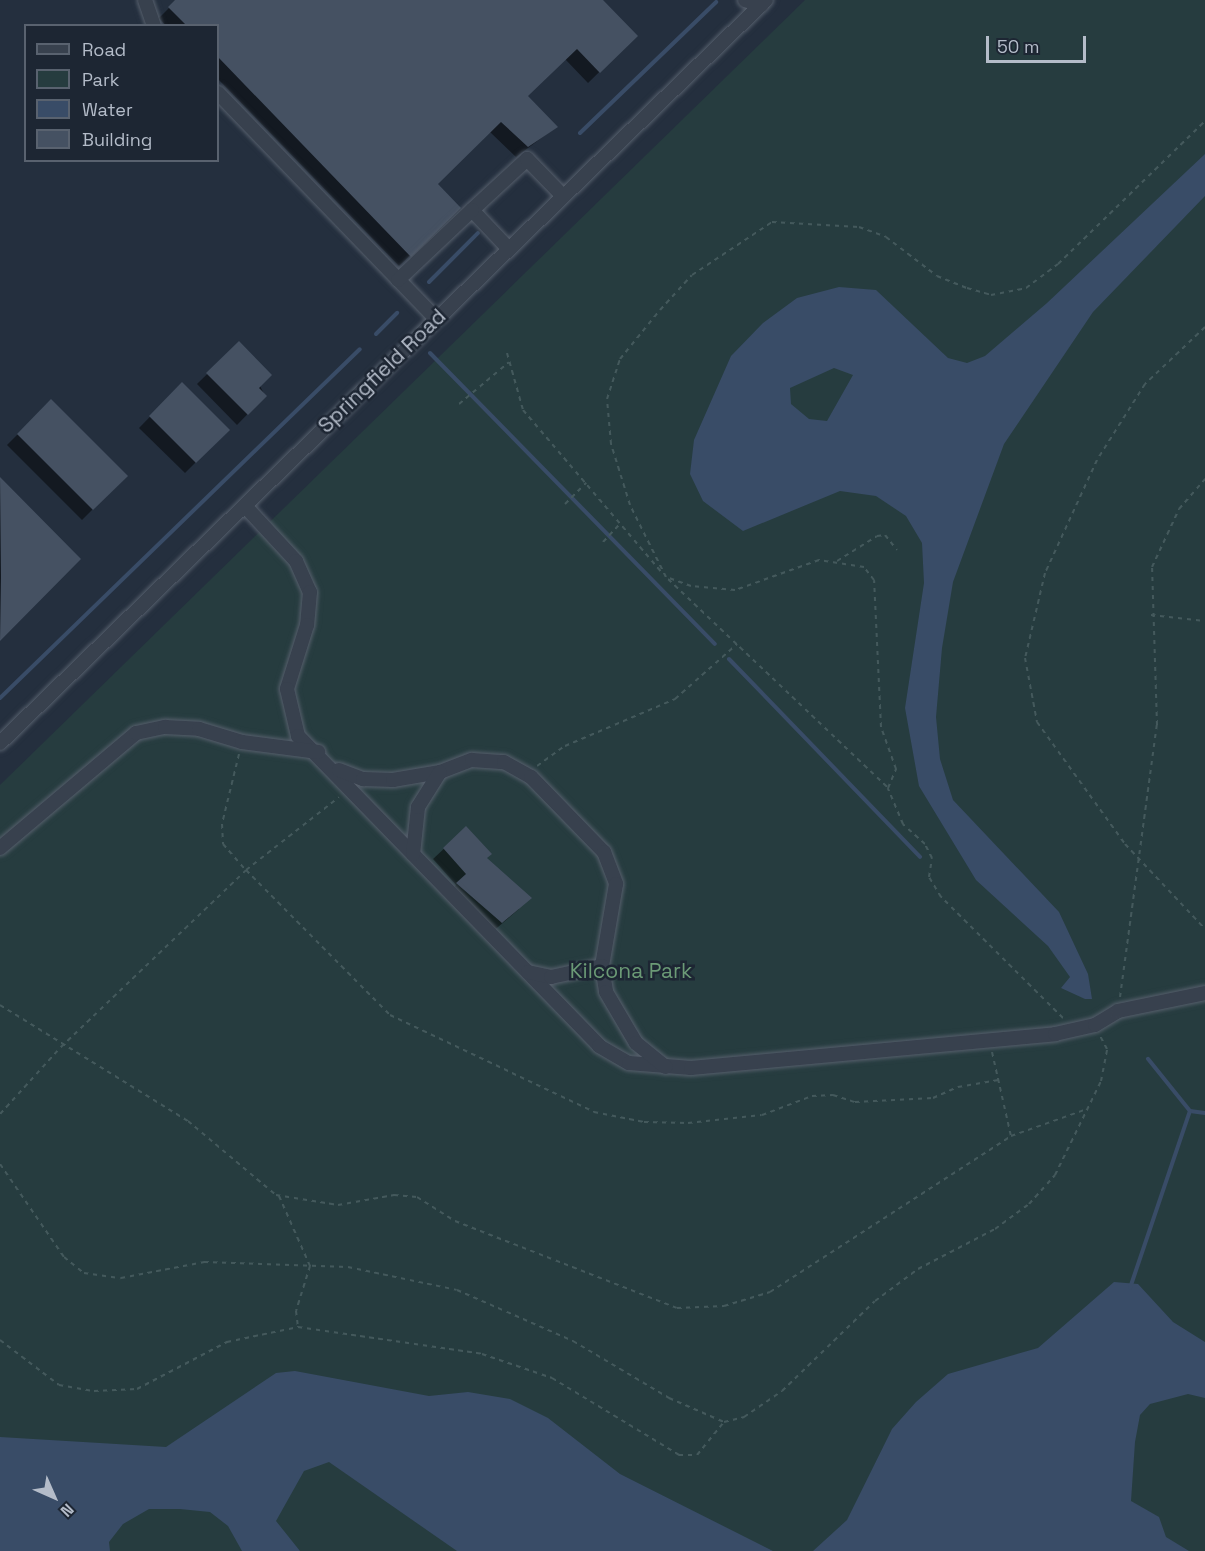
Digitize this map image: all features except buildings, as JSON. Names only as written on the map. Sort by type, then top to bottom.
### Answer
[{"type":"street","points":[[145,0],[153,24]]},
{"type":"street","points":[[745,0],[763,3]]},
{"type":"street","name":"Springfield Road","points":[[0,743],[763,3]]},
{"type":"street","points":[[219,94],[436,319]]},
{"type":"street","points":[[399,280],[527,159],[563,196]]},
{"type":"street","points":[[472,210],[508,249]]},
{"type":"street","points":[[245,506],[296,561],[310,592],[307,625],[287,689],[298,736],[334,768],[413,854],[599,1046],[629,1063],[666,1067],[989,1041],[1095,1025],[1118,1011],[1205,993]]},
{"type":"street","points":[[0,849],[136,733],[165,727],[199,729],[242,742],[318,752]]},
{"type":"street","points":[[334,768],[363,780],[440,772],[472,760],[504,762],[525,774],[604,852],[616,884],[602,966],[618,1016],[636,1043],[666,1067]]},
{"type":"street","points":[[413,854],[418,807],[440,772]]},
{"type":"street","points":[[528,972],[551,977],[602,966]]},
{"type":"path","points":[[888,788],[896,769],[881,727],[874,580],[864,567],[837,561],[794,566],[735,590],[691,586],[666,577],[630,505],[611,444],[607,399],[621,358],[692,275],[772,222],[820,221],[886,237],[937,276],[991,295],[1026,288],[1058,264],[1205,121]]},
{"type":"path","points":[[1205,327],[1145,384],[1097,460],[1045,573],[1025,658],[1037,723],[1140,860],[1205,929]]},
{"type":"path","points":[[507,353],[523,410],[666,577],[888,788],[903,824],[925,844],[932,858],[929,877],[941,897],[1076,1029]]},
{"type":"path","points":[[459,404],[510,362]]},
{"type":"path","points":[[1118,1011],[1157,725],[1150,615],[1152,567],[1179,509],[1205,479]]},
{"type":"path","points":[[566,504],[586,483]]},
{"type":"path","points":[[603,542],[620,524]]},
{"type":"path","points":[[837,561],[877,536],[885,535],[897,550]]},
{"type":"path","points":[[1150,615],[1205,621]]},
{"type":"path","points":[[525,774],[565,746],[675,699],[737,644]]},
{"type":"path","points":[[242,742],[222,824],[224,844],[246,870],[390,1015],[594,1112],[644,1122],[688,1123],[762,1115],[812,1096],[833,1095],[855,1102],[933,1098],[958,1087],[998,1080]]},
{"type":"path","points":[[0,1114],[61,1047],[246,870],[351,787]]},
{"type":"path","points":[[0,1005],[61,1047],[188,1121],[256,1183],[279,1196],[338,1205],[394,1195],[417,1197],[455,1221],[511,1239],[648,1300],[700,1310],[770,1292],[1011,1136],[1087,1108]]},
{"type":"path","points":[[0,1340],[58,1385],[94,1391],[137,1389],[227,1342],[298,1327],[482,1354],[552,1378],[679,1455],[697,1455],[724,1422],[744,1417],[782,1391],[875,1301],[918,1269],[995,1229],[1029,1204],[1054,1175],[1087,1108],[1107,1049],[1095,1025]]},
{"type":"path","points":[[989,1041],[1011,1136]]},
{"type":"path","points":[[0,1164],[64,1257],[84,1273],[121,1278],[204,1262],[348,1267],[457,1290],[573,1341],[669,1398],[724,1422]]},
{"type":"path","points":[[279,1196],[310,1266],[296,1311],[298,1327]]},
{"type":"green space","name":"Kilcona Park","points":[[805,0],[1205,0],[1205,1551],[0,1551],[0,785]]},
{"type":"water","points":[[1205,154],[1205,196],[1093,312],[1004,444],[953,582],[942,648],[936,717],[940,759],[953,800],[1059,912],[1088,974],[1092,999],[1085,999],[1061,988],[1070,977],[1048,946],[976,880],[919,786],[905,708],[924,583],[922,543],[906,516],[876,496],[840,491],[743,531],[703,501],[690,474],[694,440],[731,356],[763,323],[797,298],[839,287],[876,290],[948,358],[967,363],[985,356],[1047,303]],"holes":[[[834,368],[853,375],[827,421],[809,419],[791,404],[790,388]]]},
{"type":"water","points":[[1114,1282],[1138,1284],[1173,1322],[1205,1342],[1205,1398],[1188,1394],[1150,1404],[1140,1415],[1135,1442],[1131,1501],[1159,1517],[1166,1537],[1189,1551],[813,1551],[847,1520],[892,1429],[916,1402],[948,1374],[1038,1348]]},
{"type":"water","points":[[295,1371],[429,1396],[468,1392],[510,1399],[548,1418],[620,1474],[773,1551],[457,1551],[329,1462],[304,1471],[276,1521],[300,1551],[242,1551],[228,1526],[210,1512],[149,1509],[123,1524],[109,1542],[110,1551],[0,1551],[0,1437],[166,1447],[276,1373]]},
{"type":"waterway","points":[[580,133],[716,2]]},
{"type":"waterway","points":[[429,282],[478,233]]},
{"type":"waterway","points":[[376,334],[397,313]]},
{"type":"waterway","points":[[0,698],[360,349]]},
{"type":"waterway","points":[[430,353],[715,644]]},
{"type":"waterway","points":[[729,659],[920,857]]},
{"type":"waterway","points":[[1130,1288],[1190,1111],[1148,1059]]},
{"type":"waterway","points":[[1190,1111],[1205,1113]]}]
